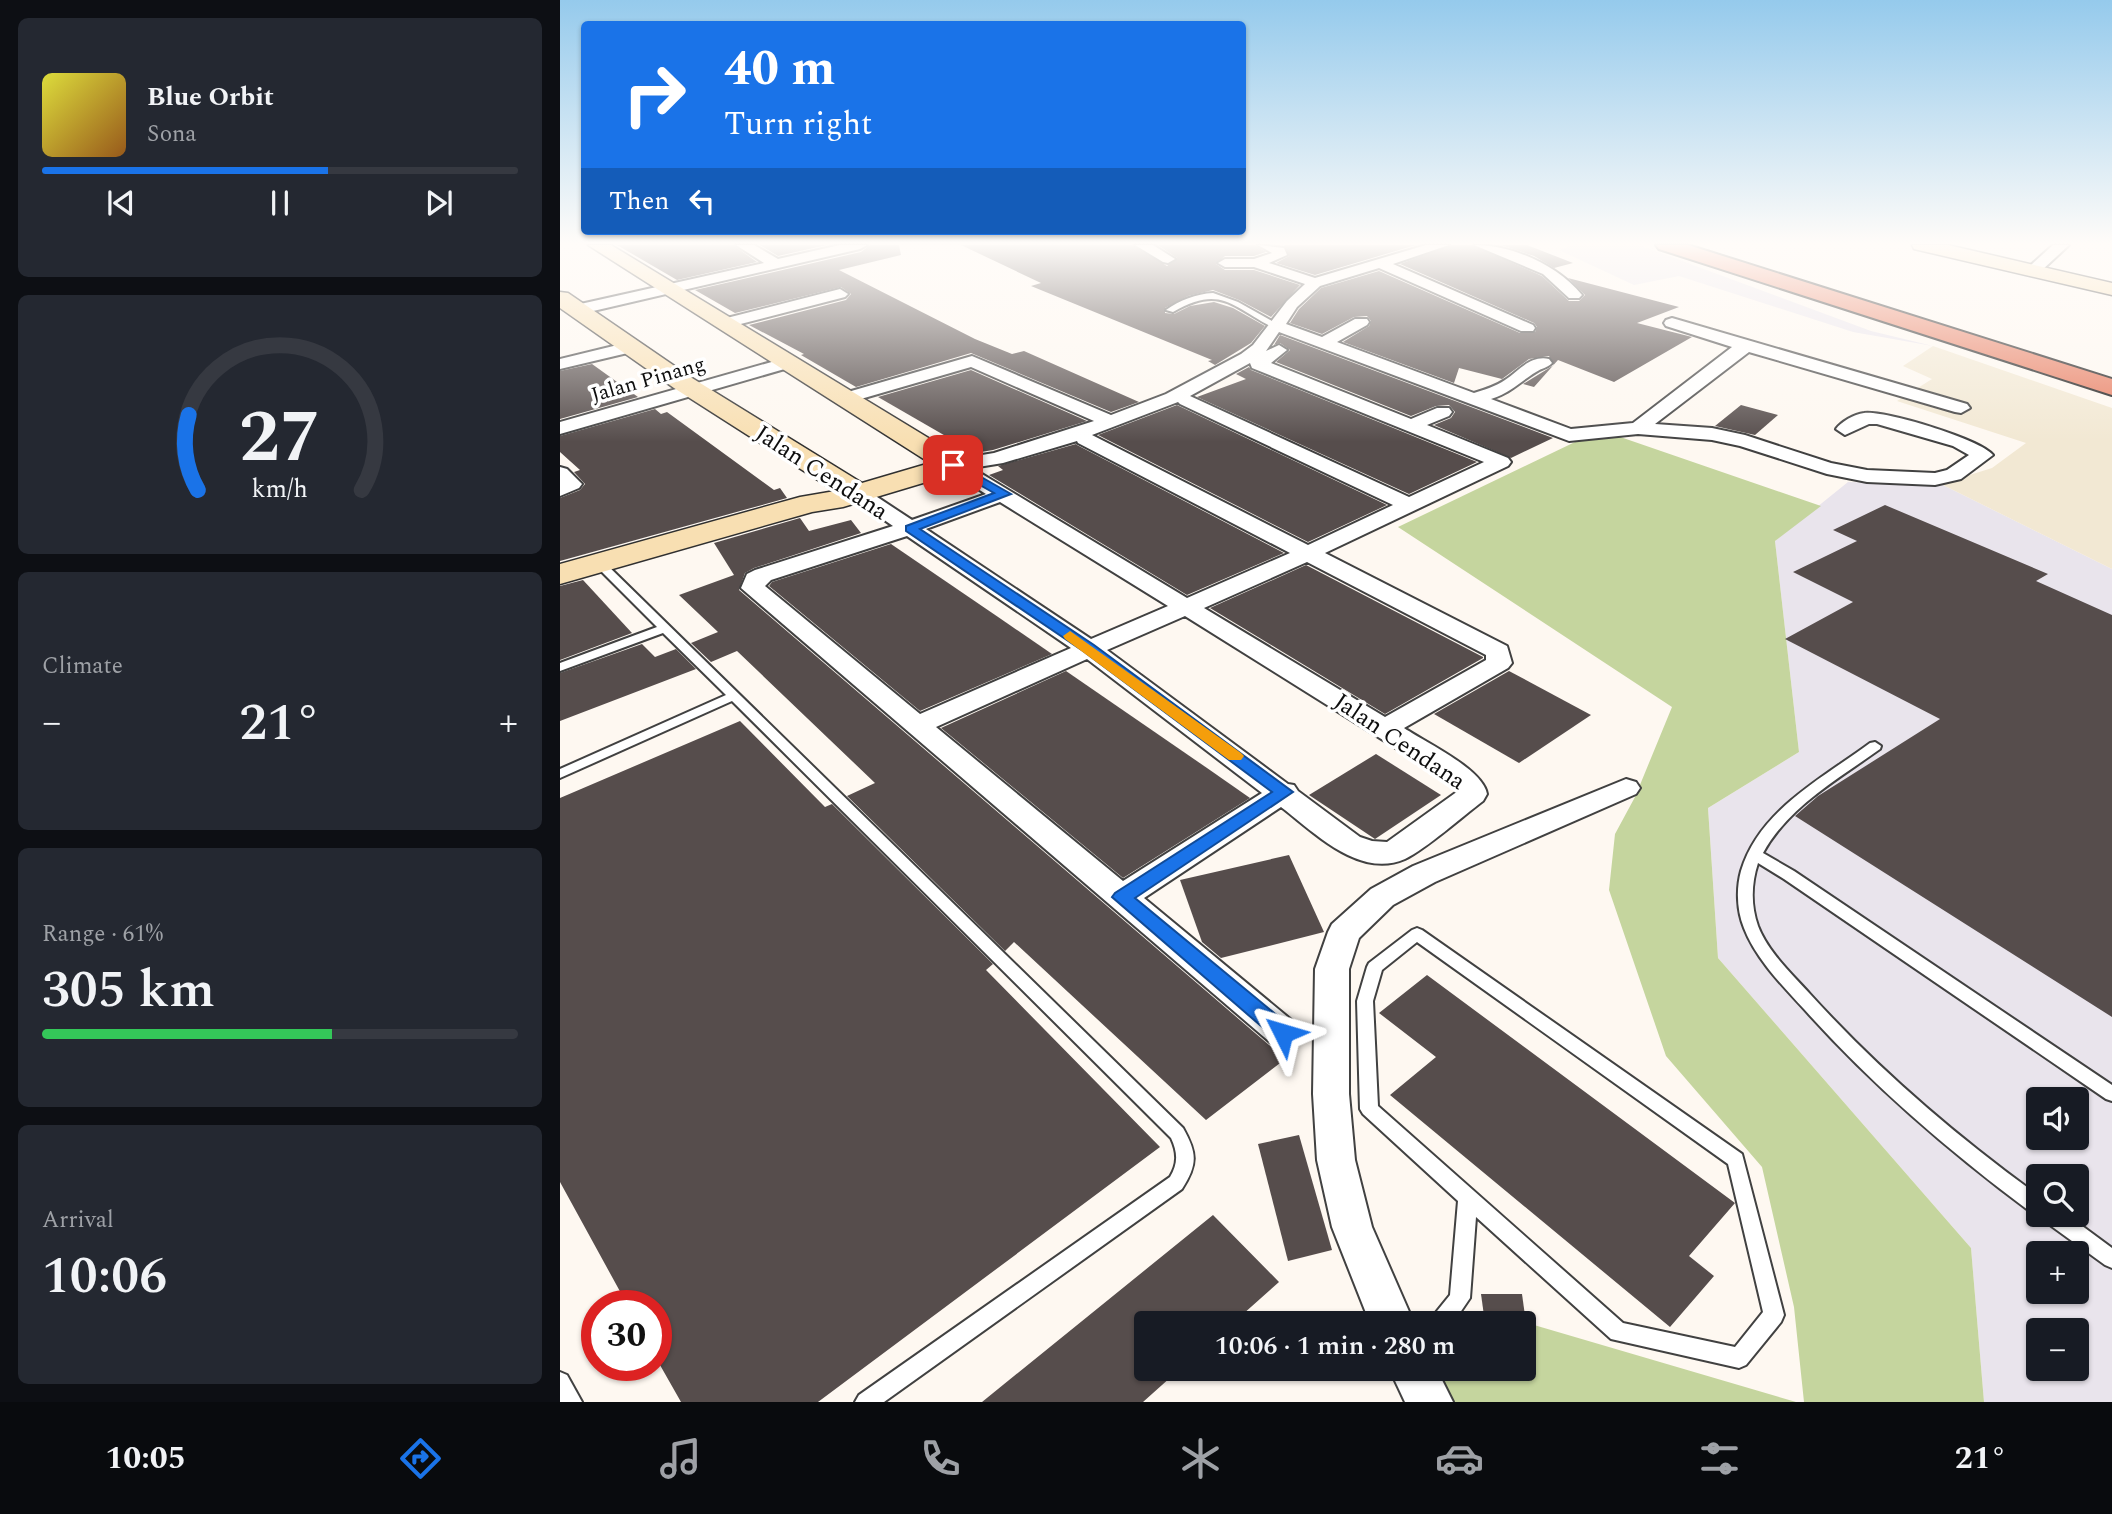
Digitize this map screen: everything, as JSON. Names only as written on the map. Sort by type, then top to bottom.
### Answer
[{"type":"highway","points":[[1871,310],[2112,387]]},
{"type":"highway","points":[[1925,310],[2112,369]]},
{"type":"street","name":"Jalan Cendana","points":[[575,310],[846,497],[911,528],[1088,648],[1284,792],[1349,844],[1362,850],[1381,853],[1395,850],[1473,794],[1472,788],[1460,776],[1385,727],[705,310]]},
{"type":"street","points":[[725,323],[777,310]]},
{"type":"street","points":[[965,471],[1112,422],[1172,398],[1259,349],[1287,310]]},
{"type":"street","points":[[1487,310],[1527,328]]},
{"type":"street","points":[[1322,344],[1361,322]]},
{"type":"street","points":[[1672,323],[1961,408]]},
{"type":"street","points":[[1275,326],[1569,435],[1638,428],[1712,434],[1745,441],[1827,468],[1867,476],[1935,479],[1954,475],[1983,455],[1960,442],[1878,418],[1866,418],[1845,429]]},
{"type":"street","points":[[560,582],[603,567],[798,517],[846,497],[965,471],[1085,439],[1186,400],[1258,364],[1289,344]]},
{"type":"street","points":[[1638,428],[1735,352],[1747,346]]},
{"type":"street","points":[[560,364],[630,347]]},
{"type":"street","name":"Jalan Pinang","points":[[560,428],[605,410],[783,359]]},
{"type":"street","points":[[847,398],[972,361],[1112,422]]},
{"type":"street","points":[[1474,399],[1501,389],[1514,382],[1528,367],[1543,363]]},
{"type":"street","points":[[916,725],[1306,555],[1501,462],[1258,364]]},
{"type":"street","points":[[1186,400],[1411,506]]},
{"type":"street","name":"Jalan Pinang","points":[[560,417],[605,410]]},
{"type":"street","points":[[1412,425],[1443,412]]},
{"type":"street","points":[[1085,439],[1306,555],[1498,651],[1499,663],[1385,727]]},
{"type":"street","points":[[560,472],[572,484],[560,490]]},
{"type":"street","points":[[1004,494],[911,528],[763,575],[752,584],[753,588],[1283,1033]]},
{"type":"street","points":[[560,574],[603,567]]},
{"type":"street","points":[[1387,1311],[1352,1227],[1336,1160],[1331,1094],[1332,969],[1344,932],[1382,897],[1424,874],[1626,788]]},
{"type":"street","points":[[1122,897],[1284,792]]},
{"type":"street","points":[[1419,1381],[1430,1402]]},
{"type":"lane","points":[[1246,310],[1275,326]]},
{"type":"lane","points":[[603,567],[1177,1133],[1186,1148],[1185,1168],[1176,1183],[866,1402]]},
{"type":"lane","points":[[560,667],[664,628]]},
{"type":"lane","points":[[560,774],[735,695]]},
{"type":"lane","points":[[1875,746],[1781,816],[1765,834],[1746,870],[1745,891],[1752,927],[1781,972],[1843,1043],[2007,1184],[2026,1197]]},
{"type":"lane","points":[[1755,855],[1801,883],[2112,1094]]},
{"type":"lane","points":[[1418,934],[1736,1160],[1774,1315],[1739,1358],[1618,1332],[1468,1197],[1369,1109],[1365,1001],[1375,967],[1418,934]]},
{"type":"lane","points":[[1450,1311],[1460,1298],[1468,1197]]},
{"type":"lane","points":[[2068,1227],[2112,1259]]},
{"type":"lane","points":[[560,1382],[571,1402]]},
{"type":"shaded area","points":[[1786,310],[1815,310],[1871,331],[1933,346],[1853,332]]},
{"type":"shaded area","points":[[1933,346],[2112,408],[2112,569],[1941,484],[1992,468],[2026,443],[1897,401],[1932,379],[1903,366]]},
{"type":"shaded area","points":[[1848,482],[1941,484],[2112,569],[2112,1402],[1984,1402],[1971,1248],[1718,958],[1708,808],[1799,752],[1775,541]]},
{"type":"green space","points":[[1600,430],[1821,506],[1775,541],[1799,752],[1708,808],[1718,958],[1971,1248],[1984,1402],[1804,1402],[1794,1307],[1762,1167],[1666,1056],[1609,890],[1615,834],[1635,797],[1672,707],[1398,527]]},
{"type":"green space","points":[[1536,1326],[1796,1402],[1432,1402],[1437,1381],[1536,1381]]},
{"type":"building","points":[[806,310],[919,310],[975,339],[1012,354],[1024,351],[1139,402],[1111,412],[971,353],[856,387],[801,355],[804,354],[749,325]]},
{"type":"building","points":[[1091,310],[1165,310],[1165,313],[1174,314],[1181,310],[1237,310],[1265,326],[1251,343],[1215,365],[1208,361],[1212,360]]},
{"type":"building","points":[[1259,310],[1277,310],[1271,317]]},
{"type":"building","points":[[1298,310],[1469,310],[1520,333],[1535,332],[1537,327],[1534,323],[1505,310],[1670,310],[1637,323],[1692,337],[1614,382],[1558,360],[1554,365],[1549,356],[1529,359],[1502,379],[1459,368],[1454,383],[1343,342],[1369,326],[1371,321],[1367,316],[1354,317],[1322,334],[1290,323]]},
{"type":"building","points":[[1280,335],[1553,438],[1511,458],[1434,425],[1451,418],[1455,412],[1449,405],[1436,406],[1411,416],[1276,362],[1290,350],[1280,343],[1274,345]]},
{"type":"building","points":[[592,364],[638,397],[560,419],[560,371]]},
{"type":"building","points":[[1553,366],[1534,387],[1523,384]]},
{"type":"building","points":[[1249,367],[1477,462],[1409,494],[1197,397],[1246,379],[1236,374]]},
{"type":"building","points":[[971,370],[1087,421],[975,453],[878,397]]},
{"type":"building","points":[[1177,405],[1387,505],[1308,542],[1098,435]]},
{"type":"building","points":[[1741,405],[1778,415],[1755,435],[1715,426]]},
{"type":"building","points":[[655,409],[661,414],[667,412],[774,490],[780,488],[787,498],[560,561],[560,498],[580,490],[585,484],[574,472],[580,470],[560,452],[560,436]]},
{"type":"building","points":[[1076,444],[1284,553],[1187,595],[989,475],[1003,470],[998,466]]},
{"type":"building","points":[[1885,505],[2048,574],[2036,581],[2112,615],[2112,1017],[1795,816],[1818,796],[1940,719],[1785,639],[1853,602],[1793,572],[1857,541],[1833,530]]},
{"type":"building","points":[[800,518],[809,531],[851,520],[861,533],[754,568],[745,573],[739,590],[1269,1045],[1288,1057],[1206,1120],[1014,942],[1005,951],[847,796],[875,783],[737,651],[711,662],[691,643],[718,632],[679,595],[734,575],[714,543]]},
{"type":"building","points":[[891,544],[1052,654],[920,711],[769,586],[772,582]]},
{"type":"building","points":[[1306,565],[1483,658],[1385,714],[1210,608]]},
{"type":"building","points":[[583,580],[632,633],[560,660],[560,586]]},
{"type":"building","points":[[642,644],[655,657],[676,649],[696,669],[560,721],[560,673]]},
{"type":"building","points":[[1066,671],[1250,798],[1123,878],[941,728]]},
{"type":"building","points":[[1509,671],[1591,715],[1519,763],[1434,714]]},
{"type":"building","points":[[740,721],[825,807],[832,804],[993,964],[986,970],[1160,1147],[818,1402],[681,1402],[669,1381],[672,1381],[672,1290],[619,1290],[560,1182],[560,798]]},
{"type":"building","points":[[1376,754],[1441,795],[1375,839],[1309,795]]},
{"type":"building","points":[[1289,855],[1324,932],[1221,958],[1202,942],[1180,880]]},
{"type":"building","points":[[1427,975],[1735,1203],[1689,1256],[1714,1276],[1670,1327],[1390,1095],[1436,1057],[1379,1013]]},
{"type":"building","points":[[1299,1135],[1332,1250],[1288,1261],[1258,1144]]},
{"type":"building","points":[[1213,1215],[1279,1282],[1246,1311],[1134,1311],[1134,1381],[1166,1381],[1143,1402],[982,1402]]},
{"type":"building","points":[[1481,1294],[1522,1294],[1524,1311],[1483,1311]]},
{"type":"slow traffic","points":[[1070,636],[1235,756]]},
{"type":"route","points":[[953,465],[1004,494],[911,528],[1088,648],[1284,792],[1122,897],[1283,1033]]}]
